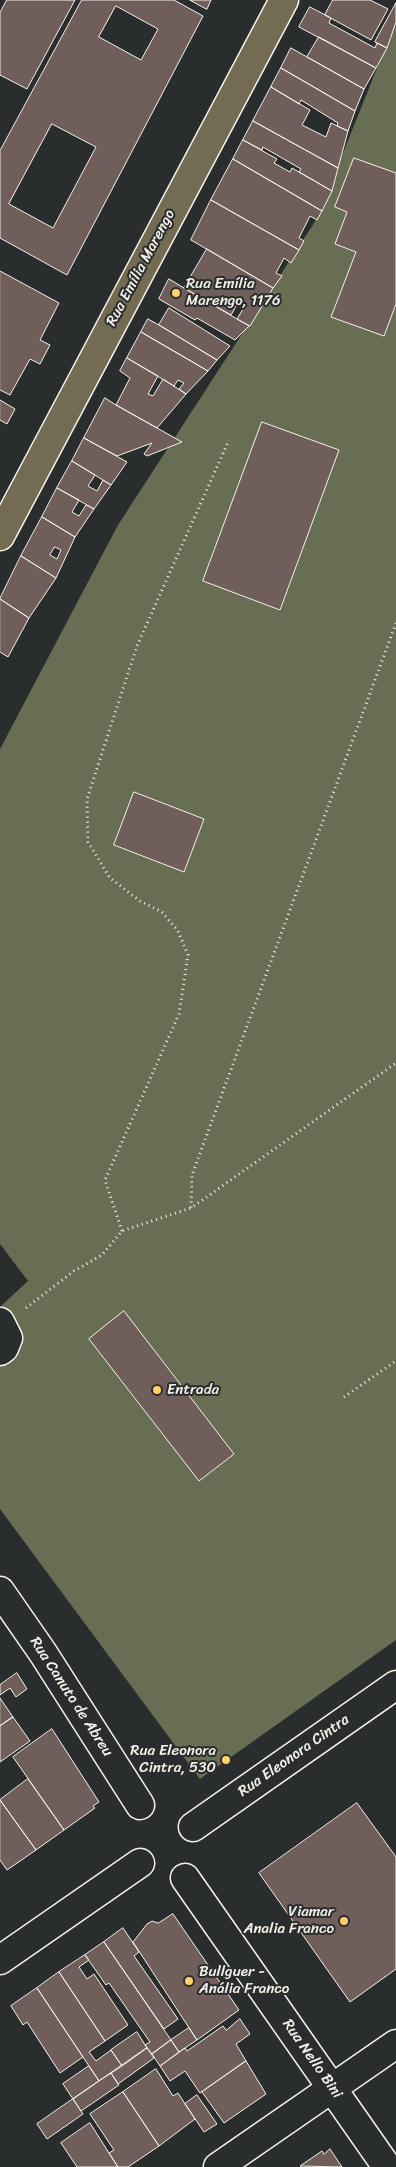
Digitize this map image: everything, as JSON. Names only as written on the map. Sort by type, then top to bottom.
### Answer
[{"type":"main road","name":"Rua Emília Marengo","points":[[0,536],[284,0]]},
{"type":"street","name":"Rua Canuto de Abreu","points":[[0,1591],[43,1653],[140,1805]]},
{"type":"street","name":"Rua Eleonora Cintra","points":[[193,1827],[396,1685]]},
{"type":"street","points":[[0,1960],[140,1863]]},
{"type":"street","name":"Rua Nello Bini","points":[[185,1878],[387,2167]]},
{"type":"street","points":[[218,2167],[396,2044]]},
{"type":"path","points":[[122,1231],[105,1180],[179,1014],[188,955],[178,931],[162,912],[140,901],[110,878],[88,842],[87,799],[137,646],[229,440]]},
{"type":"path","points":[[191,1208],[192,1175],[396,623]]},
{"type":"path","points":[[1,1333],[74,1271],[102,1255],[122,1231],[191,1208],[396,1063]]},
{"type":"path","points":[[344,1397],[396,1361]]},
{"type":"green space","points":[[396,21],[396,1640],[200,1779],[0,1509],[0,1307],[28,1281],[0,1244],[0,749],[118,525],[316,220]]},
{"type":"building","points":[[7,0],[75,0],[27,89],[0,75],[0,13]]},
{"type":"building","points":[[82,0],[174,0],[203,16],[67,275],[0,238],[0,151]],"holes":[[[116,6],[158,29],[141,60],[99,37]],[[52,124],[96,147],[53,228],[9,204]]]},
{"type":"building","points":[[190,0],[211,0],[207,9]]},
{"type":"building","points":[[333,0],[370,0],[388,9],[371,40],[325,15]]},
{"type":"building","points":[[396,3],[396,22],[387,48],[375,42]]},
{"type":"building","points":[[310,7],[331,18],[329,23],[375,48],[377,43],[387,48],[376,68],[299,27]]},
{"type":"building","points":[[319,37],[376,68],[364,89],[307,57]]},
{"type":"building","points":[[291,48],[364,89],[355,111],[281,68]]},
{"type":"building","points":[[281,68],[355,111],[348,131],[337,126],[338,123],[301,100],[299,104],[271,87]]},
{"type":"building","points":[[271,87],[310,110],[302,125],[326,137],[331,123],[348,131],[338,168],[253,121]]},
{"type":"building","points":[[253,121],[338,168],[332,191],[299,172],[301,169],[263,147],[262,150],[243,140]]},
{"type":"building","points":[[243,140],[277,159],[274,163],[290,172],[292,168],[332,191],[322,211],[233,159]]},
{"type":"building","points":[[354,158],[396,173],[396,304],[384,336],[331,317],[356,252],[335,244],[347,212],[335,207]]},
{"type":"building","points":[[233,159],[322,211],[317,220],[310,216],[299,238],[304,241],[299,250],[211,200]]},
{"type":"building","points":[[211,200],[299,250],[291,263],[284,258],[276,273],[282,276],[273,288],[191,240]]},
{"type":"building","points":[[207,249],[273,288],[250,326],[237,319],[246,304],[239,301],[231,315],[184,288]]},
{"type":"building","points":[[0,271],[59,303],[40,340],[50,345],[40,364],[30,359],[10,395],[0,390]]},
{"type":"building","points":[[169,279],[249,326],[235,340],[159,299]]},
{"type":"building","points":[[169,308],[230,346],[217,360],[159,325]]},
{"type":"building","points":[[148,319],[217,360],[208,371],[141,332]]},
{"type":"building","points":[[141,332],[208,371],[186,394],[179,389],[184,383],[178,380],[174,386],[127,358]]},
{"type":"building","points":[[127,358],[158,376],[148,394],[153,396],[163,379],[186,394],[157,428],[116,405],[130,378],[120,371]]},
{"type":"building","points":[[105,398],[182,442],[147,456],[144,454],[152,443],[117,456],[84,438]]},
{"type":"building","points":[[0,400],[15,409],[7,424],[0,420]]},
{"type":"building","points":[[262,422],[339,450],[280,610],[203,581]]},
{"type":"building","points":[[84,438],[127,462],[111,485],[72,461]]},
{"type":"building","points":[[72,461],[95,475],[88,486],[97,491],[103,480],[111,485],[94,509],[57,488]]},
{"type":"building","points":[[57,488],[79,500],[72,512],[79,516],[86,505],[94,509],[75,537],[42,517]]},
{"type":"building","points":[[42,517],[75,537],[56,578],[21,556]],"holes":[[[55,547],[61,550],[57,559],[50,555]]]},
{"type":"building","points":[[21,556],[56,578],[29,618],[0,599]]},
{"type":"building","points":[[0,599],[29,618],[8,657],[0,652]]},
{"type":"building","points":[[134,792],[204,819],[184,872],[114,845]]},
{"type":"building","name":"Entrada","points":[[124,1311],[234,1454],[199,1481],[89,1339]]},
{"type":"building","points":[[17,1673],[27,1689],[16,1697],[10,1688],[0,1695],[0,1685]]},
{"type":"building","points":[[0,1698],[13,1717],[0,1726]]},
{"type":"building","points":[[13,1717],[30,1741],[0,1762],[0,1726]]},
{"type":"building","points":[[52,1729],[99,1802],[93,1806],[95,1808],[64,1830],[13,1757]]},
{"type":"building","points":[[28,1779],[64,1830],[36,1850],[0,1800]]},
{"type":"building","points":[[0,1800],[36,1850],[7,1870],[0,1860]]},
{"type":"building","name":"Viamar Analia Franco","points":[[357,1803],[396,1857],[396,1969],[350,2002],[259,1873]]},
{"type":"building","name":"Bullguer - Anália Franco","points":[[173,1914],[239,2010],[197,2040],[133,1942],[147,1924],[152,1921],[158,1923]]},
{"type":"building","points":[[123,1928],[139,1952],[134,1956],[178,2019],[164,2029],[104,1942]]},
{"type":"building","points":[[104,1942],[171,2040],[152,2054],[145,2045],[150,2042],[109,1983],[106,1985],[85,1955]]},
{"type":"building","points":[[85,1955],[89,1960],[79,1967],[87,1979],[94,1974],[128,2025],[105,2041],[59,1972]]},
{"type":"building","points":[[59,1972],[105,2041],[89,2052],[96,2061],[111,2050],[122,2066],[99,2081],[37,1988]]},
{"type":"building","points":[[37,1988],[83,2057],[60,2073],[27,2022],[23,2025],[11,2006]]},
{"type":"building","points":[[240,2019],[250,2034],[236,2044],[246,2061],[200,2093],[185,2071],[170,2081],[160,2066],[185,2048],[187,2051],[223,2026],[226,2030]]},
{"type":"building","points":[[189,2028],[197,2040],[179,2052],[171,2040]]},
{"type":"building","points":[[137,2032],[147,2048],[122,2066],[111,2050]]},
{"type":"building","points":[[171,2040],[179,2052],[160,2066],[152,2054]]},
{"type":"building","points":[[147,2048],[154,2058],[118,2084],[111,2073]]},
{"type":"building","points":[[246,2061],[266,2094],[224,2123],[202,2092]]},
{"type":"building","points":[[89,2066],[99,2081],[73,2099],[63,2084]]},
{"type":"building","points":[[156,2069],[173,2096],[178,2093],[195,2119],[159,2146],[123,2092]]},
{"type":"building","points":[[111,2073],[119,2085],[81,2111],[73,2099]]},
{"type":"building","points":[[123,2092],[159,2146],[128,2167],[118,2167],[109,2153],[114,2150],[90,2114]]},
{"type":"building","points":[[197,2095],[217,2124],[204,2132],[185,2104]]},
{"type":"building","points":[[73,2099],[83,2114],[47,2139],[37,2124]]},
{"type":"building","points":[[90,2123],[118,2167],[77,2167],[61,2143]]},
{"type":"building","points":[[330,2149],[342,2167],[300,2166],[322,2151],[324,2154]]},
{"type":"place","name":"Rua Emília Marengo, 1176","points":[[176,293]]},
{"type":"place","name":"Entrada","points":[[157,1390]]},
{"type":"place","name":"Rua Eleonora Cintra, 530","points":[[226,1760]]},
{"type":"place","name":"Viamar Analia Franco","points":[[344,1921]]},
{"type":"place","name":"Bullguer - Anália Franco","points":[[189,1981]]}]
